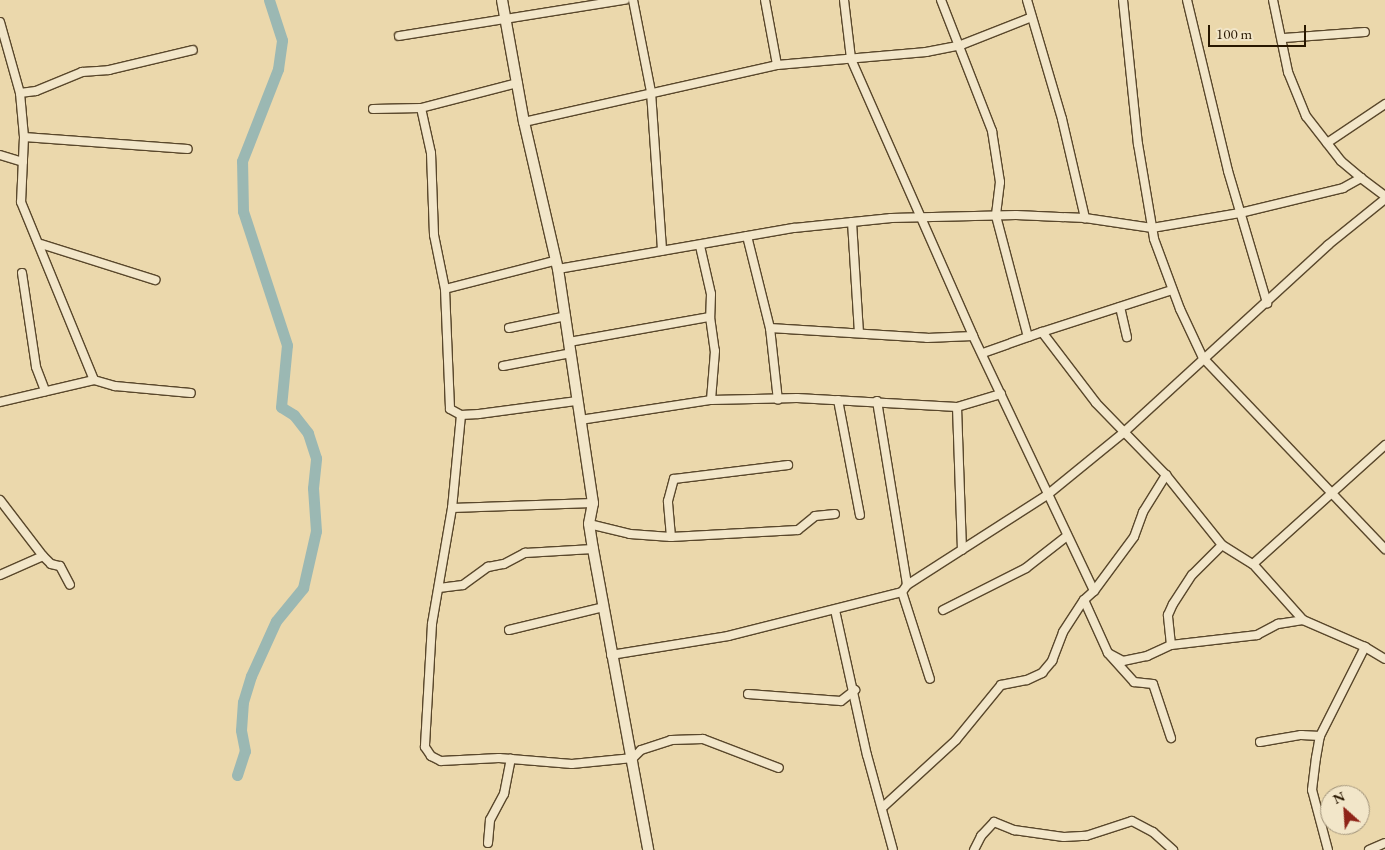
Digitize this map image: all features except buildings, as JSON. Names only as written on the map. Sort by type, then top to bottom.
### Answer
[{"type":"street","points":[[502,0],[524,122],[566,316],[593,503],[589,524],[611,655],[633,758],[648,850]]},
{"type":"street","points":[[399,36],[625,0]]},
{"type":"street","points":[[632,0],[652,92],[662,251]]},
{"type":"street","points":[[765,0],[777,65]]},
{"type":"street","points":[[844,0],[852,59],[973,336],[983,353],[1094,591]]},
{"type":"street","points":[[941,0],[961,46],[992,132],[1000,182],[996,216],[1028,337]]},
{"type":"street","points":[[1027,0],[1062,119],[1085,218]]},
{"type":"street","points":[[1123,0],[1138,144],[1152,228],[1172,290],[1203,358],[1385,549]]},
{"type":"street","points":[[1187,0],[1240,213],[1267,303]]},
{"type":"street","points":[[611,655],[728,636],[781,620],[835,610],[905,588],[1048,495],[1123,433],[1203,358],[1267,303],[1328,245],[1385,197],[1361,178],[1327,143],[1306,116],[1288,72],[1284,38],[1273,0]]},
{"type":"street","points":[[524,122],[777,65],[926,52],[961,46],[1032,17]]},
{"type":"street","points":[[0,22],[1,34],[20,93],[24,137],[21,202],[40,244],[94,380]]},
{"type":"street","points":[[1284,38],[1365,32]]},
{"type":"street","points":[[20,93],[36,91],[82,72],[109,70],[193,50]]},
{"type":"street","points":[[373,109],[421,108],[518,83]]},
{"type":"street","points":[[1327,143],[1385,104]]},
{"type":"street","points":[[421,108],[431,152],[434,235],[445,289],[450,409],[461,415],[577,401]]},
{"type":"street","points":[[24,137],[188,149]]},
{"type":"street","points":[[0,155],[23,162]]},
{"type":"street","points":[[445,289],[556,265],[700,246],[747,236],[852,222],[919,216],[1085,218],[1152,228],[1240,213],[1343,188],[1361,178]]},
{"type":"street","points":[[852,222],[860,332]]},
{"type":"street","points":[[747,236],[770,328],[778,400]]},
{"type":"street","points":[[40,244],[155,280]]},
{"type":"street","points":[[700,246],[711,294],[710,317],[715,350],[711,400]]},
{"type":"street","points":[[22,273],[36,367],[45,390]]},
{"type":"street","points":[[983,353],[1172,290]]},
{"type":"street","points":[[1120,307],[1127,336]]},
{"type":"street","points":[[509,328],[566,316]]},
{"type":"street","points":[[503,366],[570,347],[710,317]]},
{"type":"street","points":[[770,328],[860,332],[927,338],[973,336]]},
{"type":"street","points":[[1042,332],[1123,433],[1166,475],[1222,545],[1253,564],[1302,620],[1365,647],[1385,659]]},
{"type":"street","points":[[0,402],[94,380],[116,386],[191,392]]},
{"type":"street","points":[[580,420],[711,400],[838,400],[956,407],[1002,394]]},
{"type":"street","points":[[838,400],[860,515]]},
{"type":"street","points":[[877,402],[905,588],[930,679]]},
{"type":"street","points":[[956,407],[962,550]]},
{"type":"street","points":[[461,415],[452,508],[432,624],[425,747],[441,761],[511,759],[572,764],[633,758],[641,750],[671,740],[703,740],[779,768]]},
{"type":"street","points":[[1253,564],[1331,492],[1385,446]]},
{"type":"street","points":[[671,537],[668,501],[674,479],[788,465]]},
{"type":"street","points":[[883,807],[956,740],[1001,685],[1027,680],[1042,673],[1052,661],[1063,632],[1084,600],[1094,591],[1134,537],[1143,512],[1166,475]]},
{"type":"street","points":[[0,500],[42,556],[51,564],[60,566],[70,585]]},
{"type":"street","points":[[452,508],[593,503]]},
{"type":"street","points":[[589,524],[630,534],[671,537],[798,530],[815,516],[835,514]]},
{"type":"street","points":[[943,610],[1026,568],[1067,536]]},
{"type":"street","points":[[1171,644],[1168,614],[1173,604],[1192,575],[1222,545]]},
{"type":"street","points":[[439,588],[462,585],[488,567],[504,564],[525,553],[593,549]]},
{"type":"street","points":[[0,575],[42,556]]},
{"type":"street","points":[[1084,600],[1108,653],[1134,682],[1153,684],[1171,738]]},
{"type":"street","points":[[509,630],[603,607]]},
{"type":"street","points":[[835,610],[855,690],[867,755],[883,807],[893,850]]},
{"type":"street","points":[[1108,653],[1123,661],[1147,656],[1171,644],[1257,634],[1278,624],[1302,620]]},
{"type":"street","points":[[1328,850],[1312,790],[1320,736],[1365,647]]},
{"type":"street","points":[[748,694],[841,701],[855,690]]},
{"type":"street","points":[[1260,742],[1301,735],[1320,736]]},
{"type":"street","points":[[488,843],[490,820],[504,794],[511,759]]},
{"type":"street","points":[[974,850],[981,836],[994,822],[1014,830],[1064,836],[1086,836],[1132,821],[1153,832],[1173,850]]},
{"type":"street","points":[[1369,850],[1385,842]]},
{"type":"waterway","points":[[237,775],[245,751],[241,730],[243,702],[251,676],[276,621],[303,588],[316,531],[313,488],[316,458],[308,433],[294,415],[281,407],[287,345],[243,211],[242,161],[278,69],[282,40],[269,0]]}]
